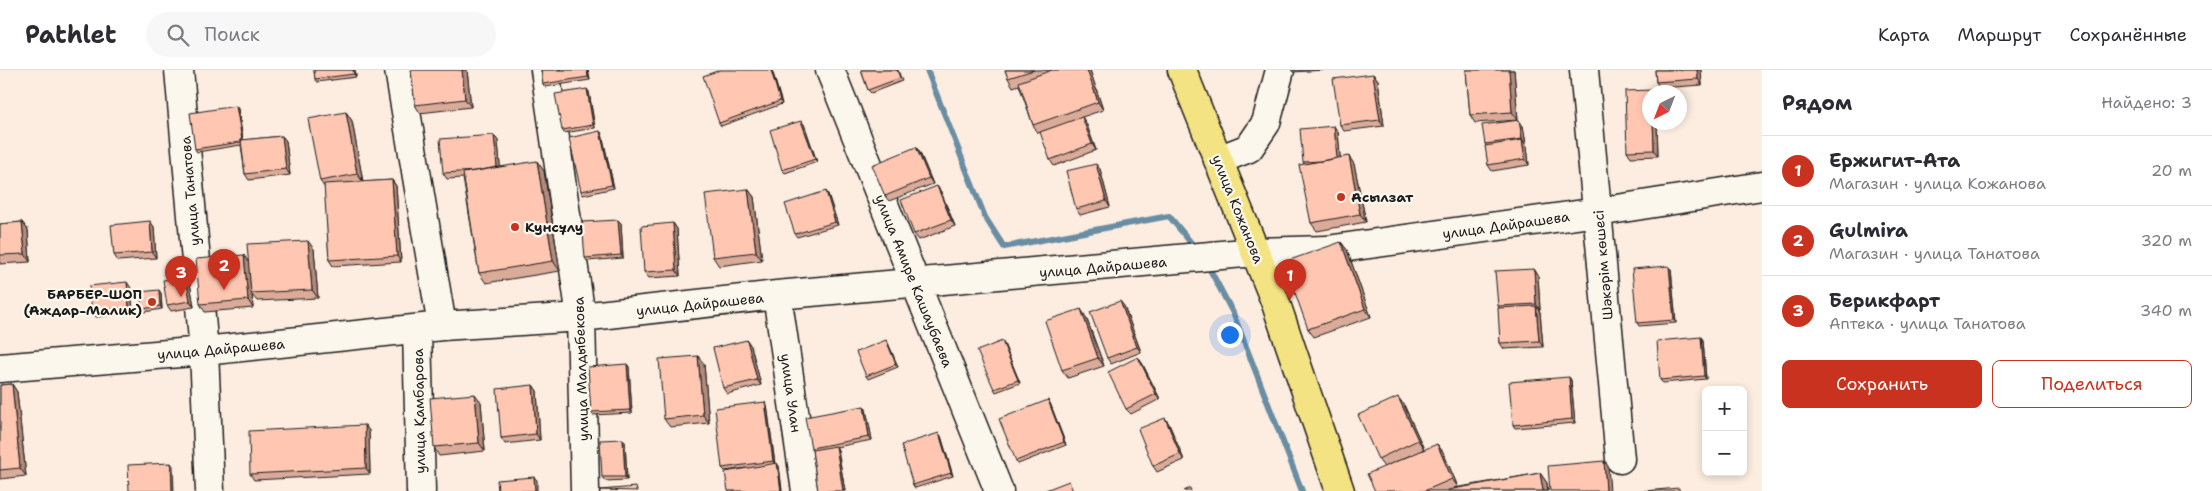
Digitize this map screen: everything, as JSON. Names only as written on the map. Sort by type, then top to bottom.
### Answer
[{"type":"main road","name":"улица Кожанова","points":[[1182,70],[1274,301],[1340,491]]},
{"type":"street","name":"улица Танатова","points":[[179,70],[204,351],[210,491]]},
{"type":"street","points":[[399,70],[430,328]]},
{"type":"street","name":"улица Малдыбекова","points":[[545,70],[581,317],[585,491]]},
{"type":"street","name":"улица Амире Кашаубаева","points":[[830,70],[914,284],[999,491]]},
{"type":"street","points":[[1218,160],[1249,148],[1266,123],[1280,70]]},
{"type":"street","name":"Шәкәрім көшесі","points":[[1584,70],[1620,459]]},
{"type":"street","name":"улица Дайрашева","points":[[0,368],[204,351],[430,328],[581,317],[777,295],[1255,252],[1327,250],[1598,212],[1762,186]]},
{"type":"street","name":"улица Улан","points":[[777,295],[806,491]]},
{"type":"street","name":"улица Қамбарова","points":[[421,491],[430,328]]},
{"type":"building","points":[[314,70],[353,70],[354,74],[315,79]]},
{"type":"building","points":[[411,70],[462,70],[465,99],[415,105]]},
{"type":"building","points":[[541,70],[587,70],[588,77],[543,84]]},
{"type":"building","points":[[720,70],[771,70],[780,101],[719,123],[703,76]]},
{"type":"building","points":[[861,70],[897,70],[900,78],[868,90]]},
{"type":"building","points":[[1005,70],[1034,70],[1008,78]]},
{"type":"building","points":[[1052,70],[1087,70],[1098,102],[1033,125],[1019,82]]},
{"type":"building","points":[[1466,70],[1509,70],[1512,112],[1470,115]]},
{"type":"building","points":[[1655,70],[1697,70],[1698,79],[1656,82]]},
{"type":"building","points":[[1373,74],[1380,120],[1340,125],[1333,79]]},
{"type":"building","points":[[587,89],[593,125],[562,130],[555,94]]},
{"type":"building","points":[[1642,90],[1642,130],[1653,130],[1654,150],[1627,151],[1625,91]]},
{"type":"building","points":[[236,106],[241,142],[195,149],[190,113]]},
{"type":"building","points":[[346,112],[357,174],[320,181],[308,119]]},
{"type":"building","points":[[1082,117],[1092,144],[1050,160],[1040,132]]},
{"type":"building","points":[[1519,120],[1522,139],[1485,144],[1482,125]]},
{"type":"building","points":[[801,121],[815,159],[782,170],[770,130]]},
{"type":"building","points":[[1334,126],[1337,158],[1303,162],[1300,129]]},
{"type":"building","points":[[600,131],[612,185],[581,191],[569,138]]},
{"type":"building","points":[[494,135],[497,167],[476,171],[443,173],[440,139]]},
{"type":"building","points":[[282,136],[286,169],[245,174],[241,140]]},
{"type":"building","points":[[1522,140],[1525,159],[1488,165],[1485,146]]},
{"type":"building","points":[[916,147],[929,178],[885,196],[872,165]]},
{"type":"building","points":[[1349,156],[1360,214],[1311,223],[1299,165]]},
{"type":"building","name":"Кунсұлу","points":[[537,161],[553,261],[479,273],[463,173]]},
{"type":"building","points":[[1096,164],[1106,201],[1076,209],[1066,171]]},
{"type":"building","points":[[392,180],[397,256],[329,260],[324,184]]},
{"type":"building","points":[[937,186],[951,220],[914,234],[901,200]]},
{"type":"building","points":[[748,189],[756,252],[713,257],[705,194]]},
{"type":"building","points":[[826,191],[835,222],[795,234],[785,204]]},
{"type":"building","points":[[618,220],[621,255],[585,258],[582,222]]},
{"type":"building","points":[[150,221],[152,252],[114,255],[111,225]]},
{"type":"building","points":[[22,222],[25,254],[0,255],[0,224]]},
{"type":"building","points":[[673,223],[676,270],[644,272],[641,226]]},
{"type":"building","points":[[308,241],[312,290],[251,293],[247,244]]},
{"type":"building","points":[[1341,242],[1365,309],[1308,329],[1284,262]]},
{"type":"building","points":[[244,255],[248,300],[200,304],[196,259]]},
{"type":"building","points":[[1669,266],[1674,320],[1637,323],[1632,269]]},
{"type":"building","points":[[1534,269],[1536,304],[1498,306],[1495,271]]},
{"type":"building","points":[[186,277],[190,301],[167,305],[163,280]]},
{"type":"building","points":[[127,282],[129,307],[92,311],[89,286]]},
{"type":"building","name":"БАРБЕР-ШОП (Аждар-Малик)","points":[[159,290],[160,306],[142,309],[140,292]]},
{"type":"building","points":[[1120,301],[1137,347],[1107,358],[1090,312]]},
{"type":"building","points":[[1536,306],[1539,341],[1500,343],[1498,308]]},
{"type":"building","points":[[1081,309],[1098,358],[1062,370],[1045,321]]},
{"type":"building","points":[[1701,337],[1704,376],[1660,380],[1657,341]]},
{"type":"building","points":[[747,340],[757,380],[723,388],[713,348]]},
{"type":"building","points":[[886,340],[896,364],[866,376],[856,352]]},
{"type":"building","points":[[1002,341],[1018,380],[994,389],[977,351]]},
{"type":"building","points":[[698,356],[703,415],[664,419],[659,359]]},
{"type":"building","points":[[1138,357],[1156,394],[1126,409],[1108,372]]},
{"type":"building","points":[[627,364],[630,410],[591,412],[588,367]]},
{"type":"building","points":[[1569,377],[1572,419],[1513,425],[1509,382]]},
{"type":"building","points":[[12,384],[20,468],[0,470],[0,385]]},
{"type":"building","points":[[533,385],[536,434],[501,438],[497,389]]},
{"type":"building","points":[[475,394],[479,443],[434,447],[430,398]]},
{"type":"building","points":[[1398,397],[1418,440],[1378,459],[1358,415]]},
{"type":"building","points":[[1048,400],[1064,442],[1016,461],[999,419]]},
{"type":"building","points":[[765,402],[773,461],[722,468],[715,408]]},
{"type":"building","points":[[864,406],[869,437],[811,448],[805,417]]},
{"type":"building","points":[[1165,418],[1180,454],[1153,466],[1138,429]]},
{"type":"building","points":[[365,425],[366,468],[250,474],[249,431]]},
{"type":"building","points":[[939,433],[951,473],[913,485],[901,445]]},
{"type":"building","points":[[623,439],[625,477],[602,477],[600,440]]},
{"type":"building","points":[[1437,444],[1452,479],[1424,491],[1375,491],[1367,474]]},
{"type":"building","points":[[836,446],[843,491],[818,491],[812,450]]},
{"type":"building","points":[[1604,461],[1606,491],[1550,491],[1548,466]]},
{"type":"building","points":[[171,463],[172,491],[129,491],[128,465]]},
{"type":"building","points":[[777,463],[781,491],[728,491],[725,472]]},
{"type":"building","points":[[1540,473],[1543,491],[1448,491],[1448,490]]},
{"type":"building","points":[[534,477],[535,491],[498,491],[497,480]]},
{"type":"building","points":[[1069,481],[1073,491],[1043,491]]},
{"type":"building","points":[[636,487],[637,491],[600,490]]},
{"type":"building","points":[[1679,488],[1679,491],[1644,491]]},
{"type":"waterway","points":[[927,70],[985,217],[1004,247],[1169,216],[1197,250]]},
{"type":"waterway","points":[[1207,264],[1233,313],[1302,491]]},
{"type":"place","name":"Асылзат","points":[[1341,197]]},
{"type":"place","name":"Кунсұлу","points":[[515,227]]},
{"type":"place","name":"Gulmira","points":[[224,290]]},
{"type":"place","name":"Берикфарт","points":[[181,297]]},
{"type":"place","name":"Ержигит-Ата","points":[[1290,300]]},
{"type":"place","name":"БАРБЕР-ШОП (Аждар-Малик)","points":[[152,302]]}]
